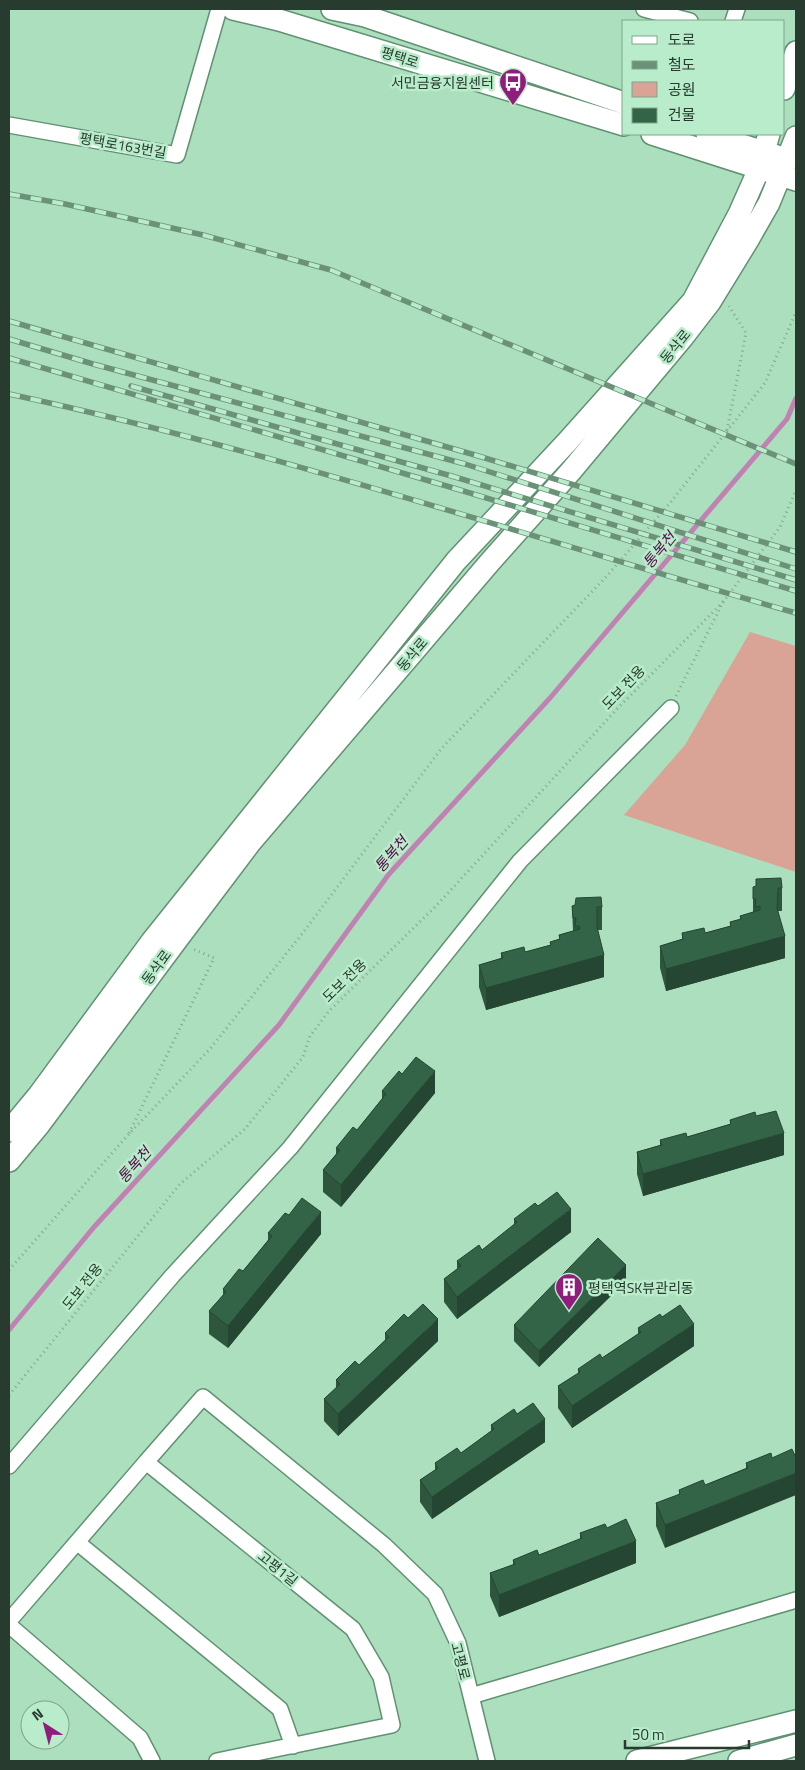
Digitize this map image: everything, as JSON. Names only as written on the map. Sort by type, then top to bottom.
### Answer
[{"type":"street","name":"평택로163번길","points":[[9,125],[177,155],[218,9]]},
{"type":"street","name":"평택로","points":[[233,9],[279,20],[622,121]]},
{"type":"street","name":"평택로","points":[[332,9],[365,16],[622,102]]},
{"type":"street","points":[[652,13],[685,20]]},
{"type":"street","points":[[785,86],[796,52]]},
{"type":"street","points":[[658,135],[764,152]]},
{"type":"street","points":[[710,135],[764,152],[790,169]]},
{"type":"street","name":"동삭로","points":[[9,1161],[39,1125],[250,843],[490,562],[578,463],[683,338],[714,294],[790,169],[796,136]]},
{"type":"street","name":"동삭로","points":[[9,1131],[38,1096],[152,940],[456,561],[568,441],[693,301],[739,214],[764,152]]},
{"type":"street","points":[[9,1466],[172,1275],[290,1148],[520,861],[670,708]]},
{"type":"street","name":"고평로","points":[[146,1462],[203,1397],[384,1545],[434,1594],[458,1643],[471,1696],[796,1600]]},
{"type":"street","points":[[9,1621],[146,1462]]},
{"type":"street","name":"고평1길","points":[[146,1462],[353,1629],[381,1677],[392,1725],[217,1761]]},
{"type":"street","points":[[78,1543],[280,1709],[293,1746]]},
{"type":"street","points":[[9,1625],[140,1738],[152,1761]]},
{"type":"street","points":[[471,1696],[487,1761]]},
{"type":"street","points":[[637,1761],[796,1721]]},
{"type":"street","points":[[739,1761],[796,1745]]},
{"type":"path","points":[[714,294],[725,301],[746,333],[727,431]]},
{"type":"path","points":[[9,1270],[128,1136],[209,1050],[302,934],[442,749],[607,576],[670,503],[765,383],[796,312]]},
{"type":"path","points":[[670,708],[723,602],[780,526],[796,490]]},
{"type":"path","name":"도보 전용","points":[[9,1395],[180,1184],[244,1129],[303,1056],[310,1036],[329,1011],[437,905],[617,709],[723,602]]},
{"type":"path","points":[[128,1136],[214,958],[193,949],[188,955]]},
{"type":"green space","points":[[750,632],[796,646],[796,872],[624,815],[685,745]]},
{"type":"building","points":[[781,878],[782,888],[778,888],[777,908],[785,936],[666,969],[660,946],[683,939],[682,933],[704,928],[705,933],[731,926],[730,922],[741,919],[740,916],[760,910],[760,906],[755,907],[756,899],[753,899],[753,887],[756,886],[756,879]]},
{"type":"building","points":[[601,897],[602,907],[597,907],[597,927],[604,955],[486,988],[479,965],[503,958],[501,953],[524,947],[525,952],[551,945],[550,942],[560,939],[559,935],[580,929],[579,926],[575,926],[576,918],[573,918],[572,906],[575,905],[576,898]]},
{"type":"building","points":[[416,1057],[435,1071],[341,1185],[323,1170],[340,1150],[336,1148],[353,1127],[357,1130],[386,1094],[382,1091],[399,1071],[402,1074]]},
{"type":"building","points":[[776,1111],[784,1133],[643,1174],[637,1152],[662,1145],[660,1140],[686,1133],[687,1137],[731,1124],[730,1120],[755,1112],[756,1116]]},
{"type":"building","points":[[557,1192],[571,1209],[457,1297],[444,1279],[461,1266],[457,1261],[479,1245],[482,1250],[517,1222],[514,1219],[535,1203],[538,1206]]},
{"type":"building","points":[[302,1198],[321,1212],[228,1326],[209,1311],[226,1292],[223,1289],[239,1269],[243,1271],[272,1236],[268,1233],[285,1213],[289,1215]]},
{"type":"building","name":"평택역SK뷰관리동","points":[[598,1238],[626,1265],[539,1351],[514,1325]]},
{"type":"building","points":[[423,1304],[438,1319],[338,1414],[324,1399],[340,1384],[336,1380],[355,1361],[359,1365],[389,1337],[385,1333],[404,1314],[408,1318]]},
{"type":"building","points":[[680,1305],[694,1324],[572,1406],[558,1386],[580,1372],[578,1369],[600,1354],[602,1358],[641,1332],[638,1328],[660,1314],[662,1317]]},
{"type":"building","points":[[533,1403],[545,1419],[432,1497],[420,1480],[438,1468],[435,1463],[457,1448],[461,1453],[494,1429],[491,1425],[514,1409],[517,1414]]},
{"type":"building","points":[[792,1449],[796,1458],[796,1473],[665,1525],[656,1503],[680,1494],[679,1490],[703,1480],[705,1485],[748,1468],[746,1463],[771,1453],[772,1458]]},
{"type":"building","points":[[626,1519],[636,1541],[499,1595],[490,1573],[515,1564],[513,1560],[537,1550],[539,1555],[582,1538],[580,1533],[605,1524],[607,1528]]},
{"type":"waterway","name":"통복천","points":[[9,1330],[94,1227],[279,1025],[389,874],[550,698],[787,419],[796,398]]},
{"type":"railway","points":[[9,194],[65,204],[203,235],[331,270],[796,464]]},
{"type":"railway","points":[[9,321],[475,455],[796,552]]},
{"type":"railway","points":[[9,339],[93,364],[465,464],[796,569]]},
{"type":"railway","points":[[9,358],[796,591]]},
{"type":"railway","points":[[131,386],[455,477],[796,580]]},
{"type":"railway","points":[[9,394],[108,417],[306,469],[796,613]]},
{"type":"place","name":"서민금융지원센터","points":[[513,106]]},
{"type":"place","name":"평택역SK뷰관리동","points":[[569,1311]]}]
